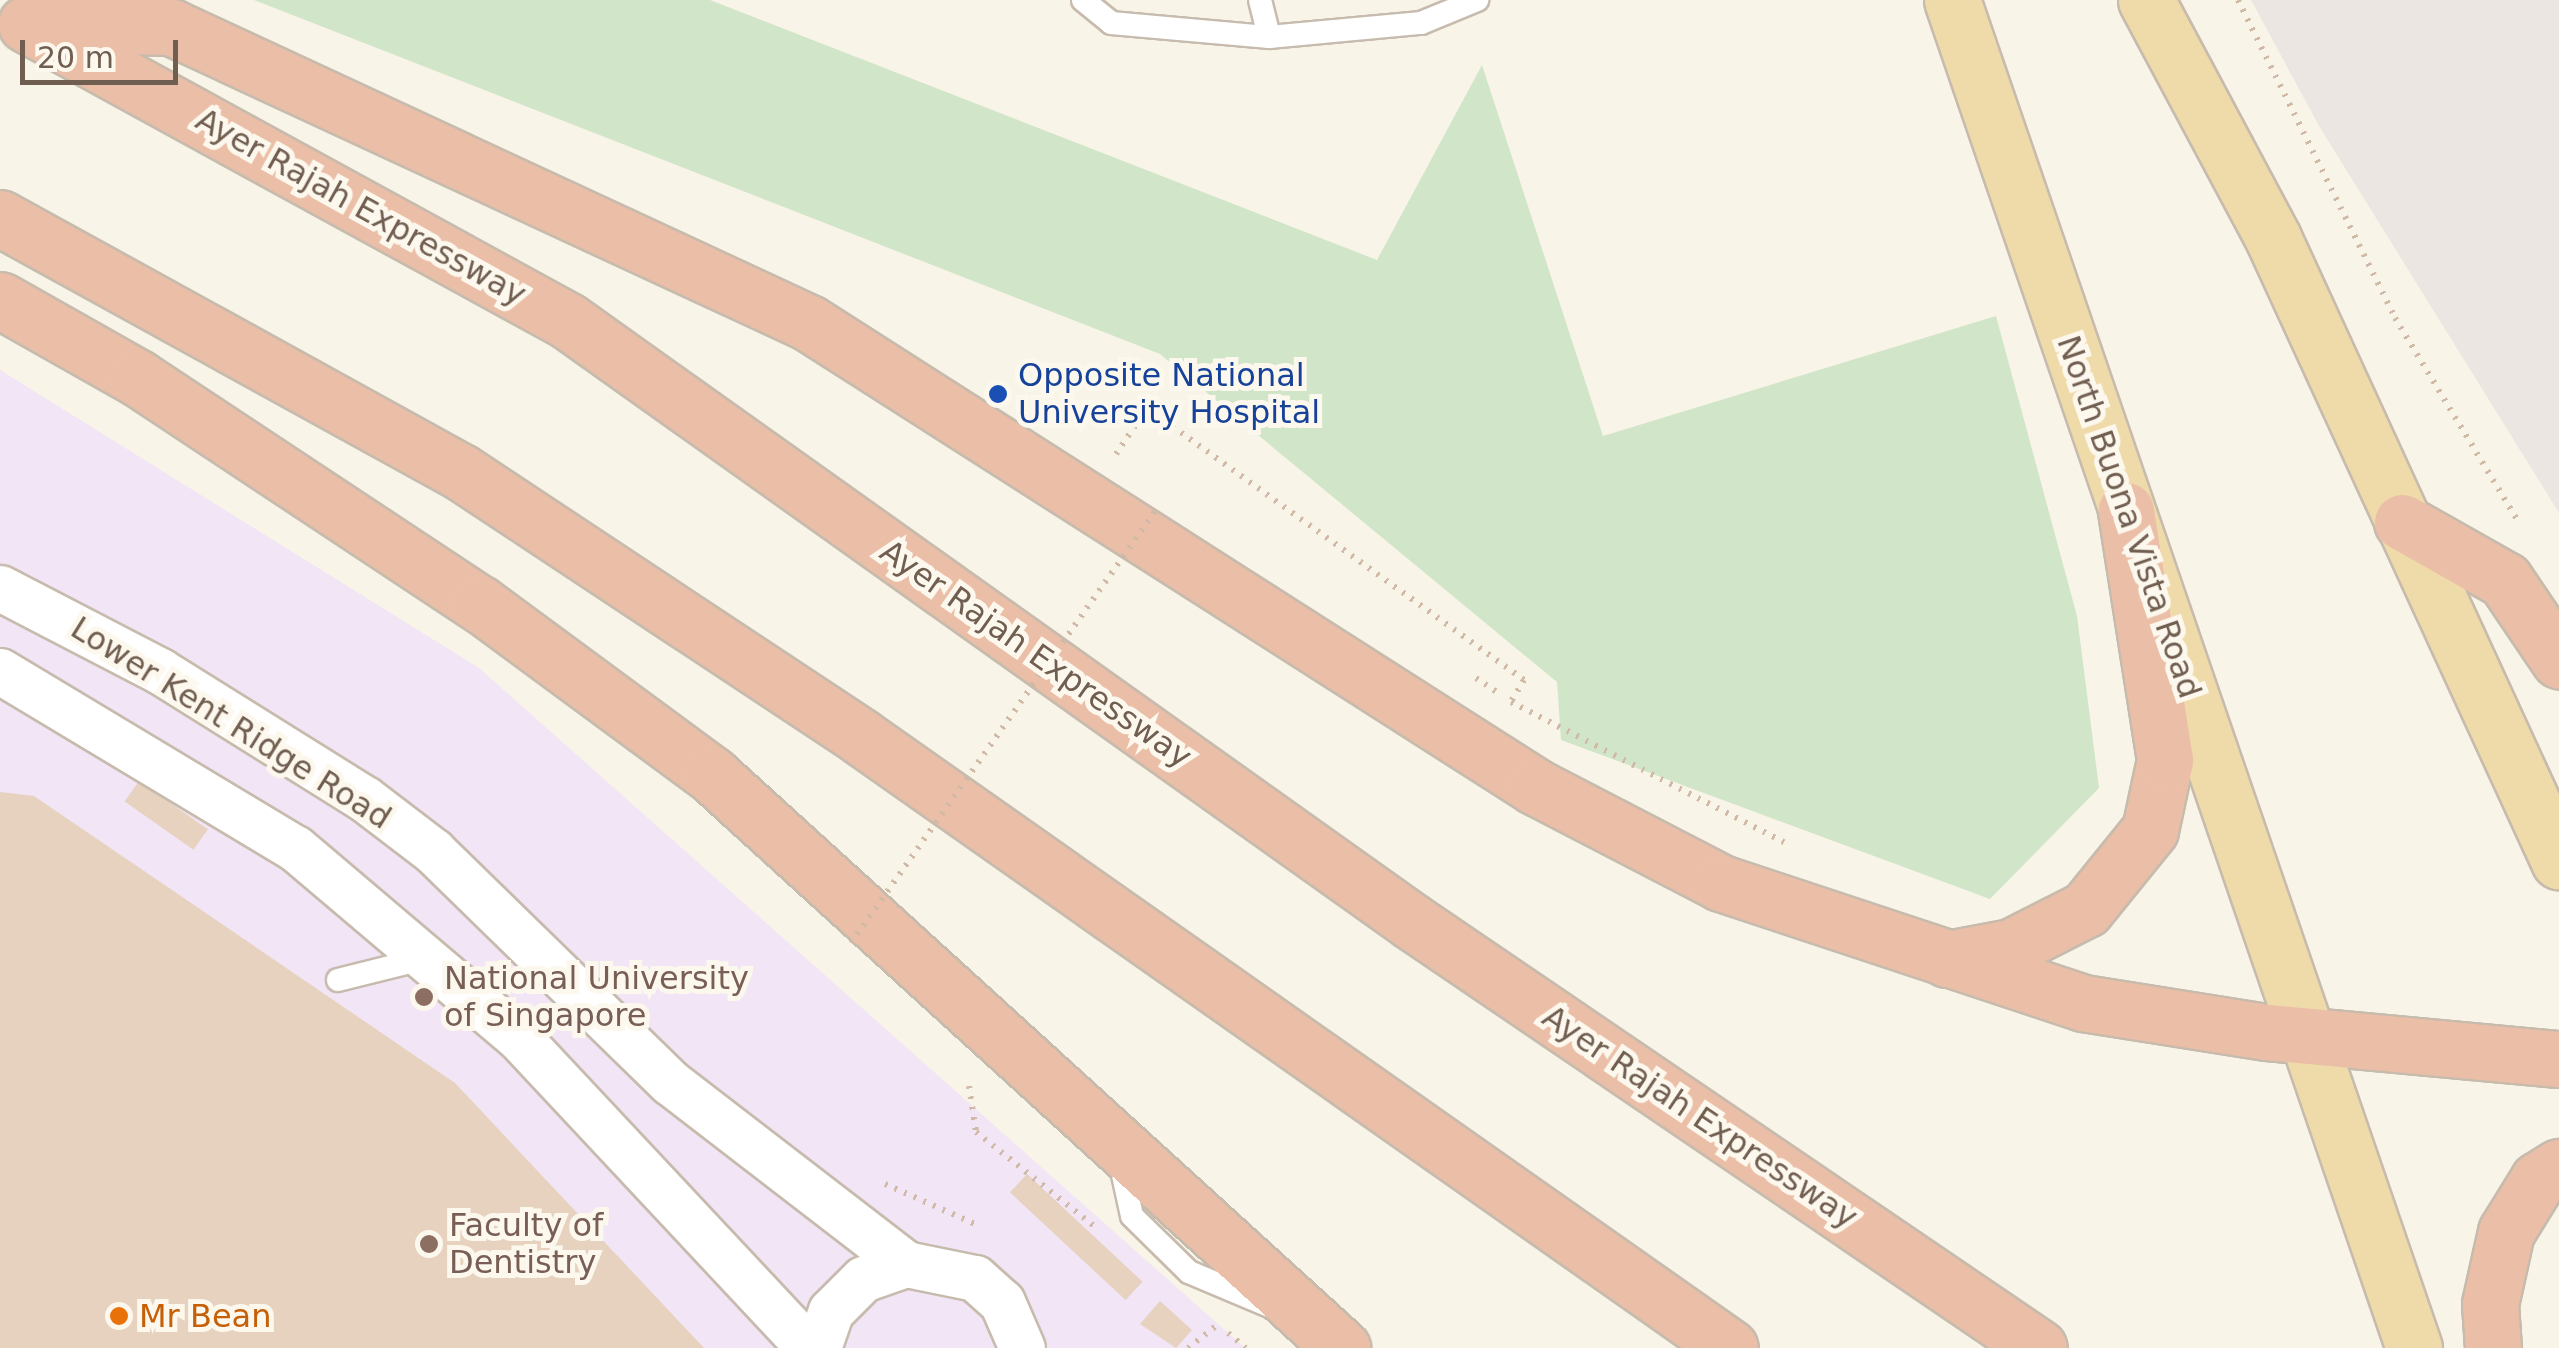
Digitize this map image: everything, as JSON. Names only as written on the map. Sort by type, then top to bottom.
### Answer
[{"type":"highway","points":[[13,18],[171,27],[808,323],[1536,787],[1721,883],[2084,1003],[2303,1035],[2559,1059]]},
{"type":"highway","name":"Ayer Rajah Expressway","points":[[13,18],[568,321],[1411,920],[2039,1348]]},
{"type":"highway","points":[[0,218],[461,472],[937,789],[1730,1348]]},
{"type":"highway","points":[[0,300],[138,378],[480,604],[712,775],[1114,1136],[1330,1337]]},
{"type":"highway","points":[[1947,960],[2011,947],[2086,908],[2150,830],[2165,760],[2126,510]]},
{"type":"highway","points":[[2402,522],[2506,580],[2559,660]]},
{"type":"highway","points":[[2494,1348],[2490,1304],[2506,1232],[2538,1180],[2559,1167]]},
{"type":"main road","name":"North Buona Vista Road","points":[[1952,0],[2303,1035],[2414,1348]]},
{"type":"main road","points":[[2146,0],[2273,238],[2559,861]]},
{"type":"street","name":"Lower Kent Ridge Road","points":[[0,588],[160,671],[364,798],[446,863],[670,1083],[906,1264],[975,1278],[1002,1302],[1022,1348]]},
{"type":"street","points":[[0,671],[295,848],[519,1038],[809,1348]]},
{"type":"street","points":[[818,1348],[831,1312],[862,1279],[906,1264]]},
{"type":"lane","points":[[1083,0],[1111,23],[1269,36],[1421,23],[1477,0]]},
{"type":"lane","points":[[1260,0],[1269,36]]},
{"type":"lane","points":[[338,980],[422,959]]},
{"type":"path","points":[[2238,0],[2395,318],[2528,538]]},
{"type":"path","points":[[1138,421],[1148,408],[1524,680],[1511,702]]},
{"type":"path","points":[[851,943],[1158,507]]},
{"type":"path","points":[[1476,678],[1511,702],[1797,848]]},
{"type":"shaded area","points":[[2251,0],[2559,0],[2559,513],[2319,126]]},
{"type":"shaded area","name":"National University of Singapore","points":[[0,370],[479,668],[1245,1348],[0,1348]]},
{"type":"green space","points":[[254,0],[710,0],[1377,260],[1482,65],[1603,436],[1996,316],[2077,616],[2099,788],[1990,899],[1561,740],[1557,682],[1160,354]]},
{"type":"building","points":[[139,781],[208,829],[193,850],[125,801]]},
{"type":"building","points":[[0,792],[34,796],[455,1083],[704,1348],[0,1348]]},
{"type":"building","points":[[1027,1174],[1143,1282],[1126,1300],[1010,1192]]},
{"type":"building","points":[[1160,1301],[1192,1330],[1176,1348],[1140,1324]]},
{"type":"place","name":"Opposite National University Hospital","points":[[998,394]]},
{"type":"place","name":"National University of Singapore","points":[[424,997]]},
{"type":"place","name":"Faculty of Dentistry","points":[[429,1244]]},
{"type":"place","name":"Mr Bean","points":[[119,1316]]}]
